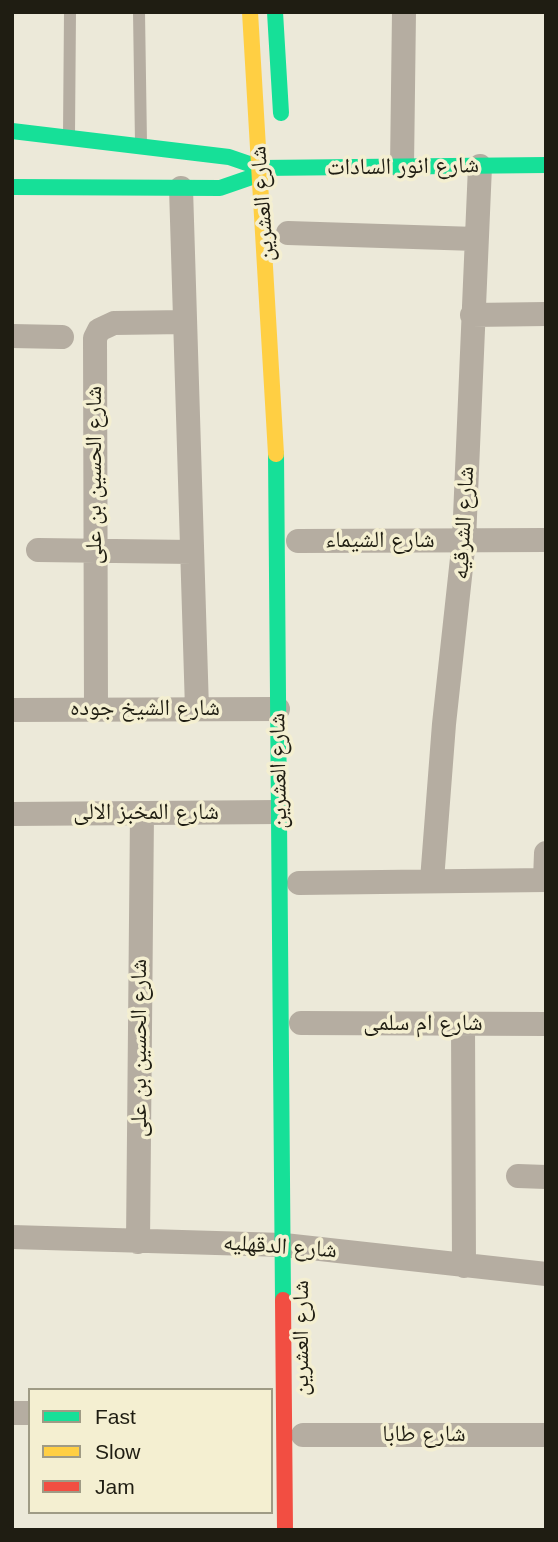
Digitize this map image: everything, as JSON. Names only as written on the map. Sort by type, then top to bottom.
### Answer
[{"type":"street","name":"شارع العشرين","points":[[250,12],[276,450],[279,812],[297,1246],[293,1426],[285,1530]]},
{"type":"street","name":"شارع العشرين","points":[[275,12],[282,129]]},
{"type":"street","points":[[402,167],[404,12]]},
{"type":"street","name":"شارع انور السادات","points":[[12,131],[69,145],[142,146],[229,157],[261,168],[546,165]]},
{"type":"street","name":"شارع الشرقيه","points":[[432,880],[444,724],[464,540],[480,166]]},
{"type":"street","name":"شارع انور السادات","points":[[12,187],[70,181],[220,188],[235,184],[261,168]]},
{"type":"street","points":[[181,188],[197,709]]},
{"type":"street","points":[[288,233],[476,239]]},
{"type":"street","points":[[472,315],[546,314]]},
{"type":"street","name":"شارع الحسين بن على","points":[[96,709],[95,338],[99,330],[114,323],[185,322]]},
{"type":"street","points":[[12,336],[62,337]]},
{"type":"street","name":"شارع الشيماء","points":[[298,541],[546,540]]},
{"type":"street","points":[[38,550],[192,552]]},
{"type":"street","name":"شارع الشيخ جوده","points":[[12,710],[278,709]]},
{"type":"street","name":"شارع المخبز الالى","points":[[12,814],[279,812]]},
{"type":"street","name":"شارع الحسين بن على","points":[[138,1242],[142,813]]},
{"type":"street","points":[[299,882],[545,880],[546,853]]},
{"type":"street","name":"شارع ام سلمى","points":[[301,1023],[546,1024]]},
{"type":"street","points":[[463,1024],[464,1266]]},
{"type":"street","points":[[518,1176],[546,1177]]},
{"type":"street","name":"شارع الدقهليه","points":[[12,1237],[297,1246],[546,1274]]},
{"type":"street","name":"شارع طابا","points":[[293,1426],[546,1435]]},
{"type":"lane","points":[[69,145],[70,12]]},
{"type":"lane","points":[[139,12],[142,146]]},
{"type":"traffic: fast","points":[[275,12],[281,113]]},
{"type":"traffic: fast","points":[[12,131],[229,157],[261,168],[546,165]]},
{"type":"traffic: fast","points":[[12,187],[220,188],[249,178],[261,168]]},
{"type":"traffic: fast","points":[[276,454],[283,1300]]},
{"type":"traffic: slow","points":[[250,12],[276,454]]},
{"type":"traffic: jam","points":[[283,1300],[285,1530]]}]
